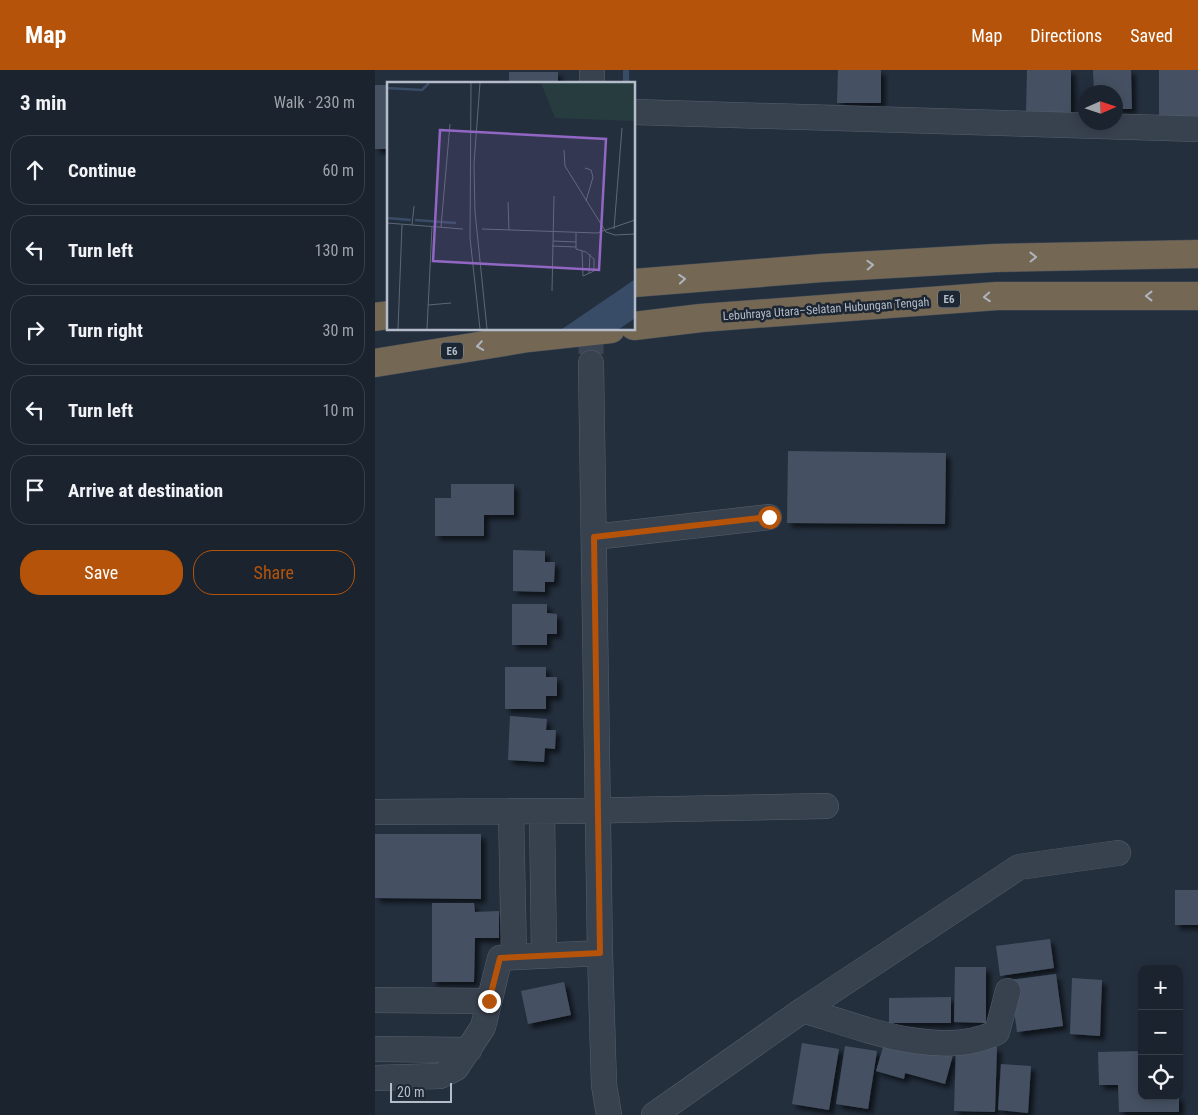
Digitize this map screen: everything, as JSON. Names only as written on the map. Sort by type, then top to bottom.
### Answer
[{"type":"highway","points":[[635,283],[822,268],[995,258],[1198,254]]},
{"type":"highway","name":"Lebuhraya Utara–Selatan Hubungan Tengah","points":[[635,326],[701,318],[997,296],[1198,296]]},
{"type":"highway","name":"E6","points":[[375,363],[528,338],[602,330]]},
{"type":"street","points":[[638,112],[1198,129]]},
{"type":"street","points":[[591,363],[600,953],[604,1085],[609,1115]]},
{"type":"street","points":[[594,537],[769,517]]},
{"type":"street","points":[[375,812],[542,812],[826,806]]},
{"type":"street","points":[[511,812],[515,957]]},
{"type":"street","points":[[542,812],[544,956]]},
{"type":"street","points":[[654,1115],[803,1010],[1019,867],[1118,853]]},
{"type":"street","points":[[375,1078],[439,1076],[456,1068],[483,1027],[500,958],[600,953]]},
{"type":"street","points":[[803,1010],[902,1039],[955,1043],[986,1038],[997,1032],[1008,991]]},
{"type":"street","points":[[375,1000],[489,1001]]},
{"type":"street","points":[[375,1049],[469,1050]]},
{"type":"building","points":[[838,70],[881,70],[881,103],[837,103]]},
{"type":"building","points":[[1027,70],[1071,70],[1071,114],[1026,113]]},
{"type":"building","points":[[1093,70],[1131,70],[1132,109],[1123,109],[1123,85],[1094,85]]},
{"type":"building","points":[[1159,70],[1198,70],[1198,117],[1159,118]]},
{"type":"building","points":[[509,72],[558,72],[558,82],[509,82]]},
{"type":"building","points":[[428,81],[466,81],[466,82]]},
{"type":"building","points":[[375,85],[387,85],[387,149],[375,149]]},
{"type":"building","points":[[788,451],[946,453],[945,524],[787,523]]},
{"type":"building","points":[[451,484],[514,484],[514,515],[484,515],[484,536],[435,536],[435,498],[451,498]]},
{"type":"building","points":[[513,550],[545,551],[545,562],[555,562],[554,582],[545,582],[545,592],[513,591]]},
{"type":"building","points":[[512,604],[547,604],[547,613],[557,614],[557,634],[547,634],[547,645],[512,645]]},
{"type":"building","points":[[505,667],[546,667],[546,677],[557,677],[557,696],[546,696],[546,709],[505,709]]},
{"type":"building","points":[[510,716],[547,719],[546,730],[556,730],[555,749],[545,748],[544,762],[508,760]]},
{"type":"building","points":[[375,834],[481,834],[481,899],[375,898]]},
{"type":"building","points":[[1175,890],[1198,890],[1198,925],[1175,925]]},
{"type":"building","points":[[432,903],[474,903],[475,912],[499,911],[499,938],[475,938],[474,982],[432,982]]},
{"type":"building","points":[[1050,939],[1054,968],[1000,976],[996,946]]},
{"type":"building","points":[[955,967],[986,967],[986,1023],[954,1022]]},
{"type":"building","points":[[1056,974],[1063,1026],[1017,1032],[1010,980]]},
{"type":"building","points":[[1072,978],[1102,980],[1100,1036],[1070,1034]]},
{"type":"building","points":[[564,982],[571,1015],[528,1024],[521,991]]},
{"type":"building","points":[[951,997],[951,1023],[889,1023],[889,998]]},
{"type":"building","points":[[886,1037],[953,1055],[945,1084],[905,1073],[904,1079],[876,1071]]},
{"type":"building","points":[[802,1043],[839,1049],[829,1110],[792,1104]]},
{"type":"building","points":[[845,1046],[877,1051],[868,1109],[836,1104]]},
{"type":"building","points":[[956,1046],[997,1047],[995,1112],[954,1111]]},
{"type":"building","points":[[1138,1051],[1138,1100],[1179,1100],[1179,1112],[1119,1112],[1118,1085],[1099,1085],[1098,1052]]},
{"type":"building","points":[[1001,1064],[1031,1066],[1028,1113],[998,1110]]},
{"type":"waterway","points":[[626,70],[626,82]]},
{"type":"tunnel","points":[[591,330],[591,363]]},
{"type":"route","points":[[489,1001],[496,966],[500,958],[600,953],[594,537],[769,517]]}]
